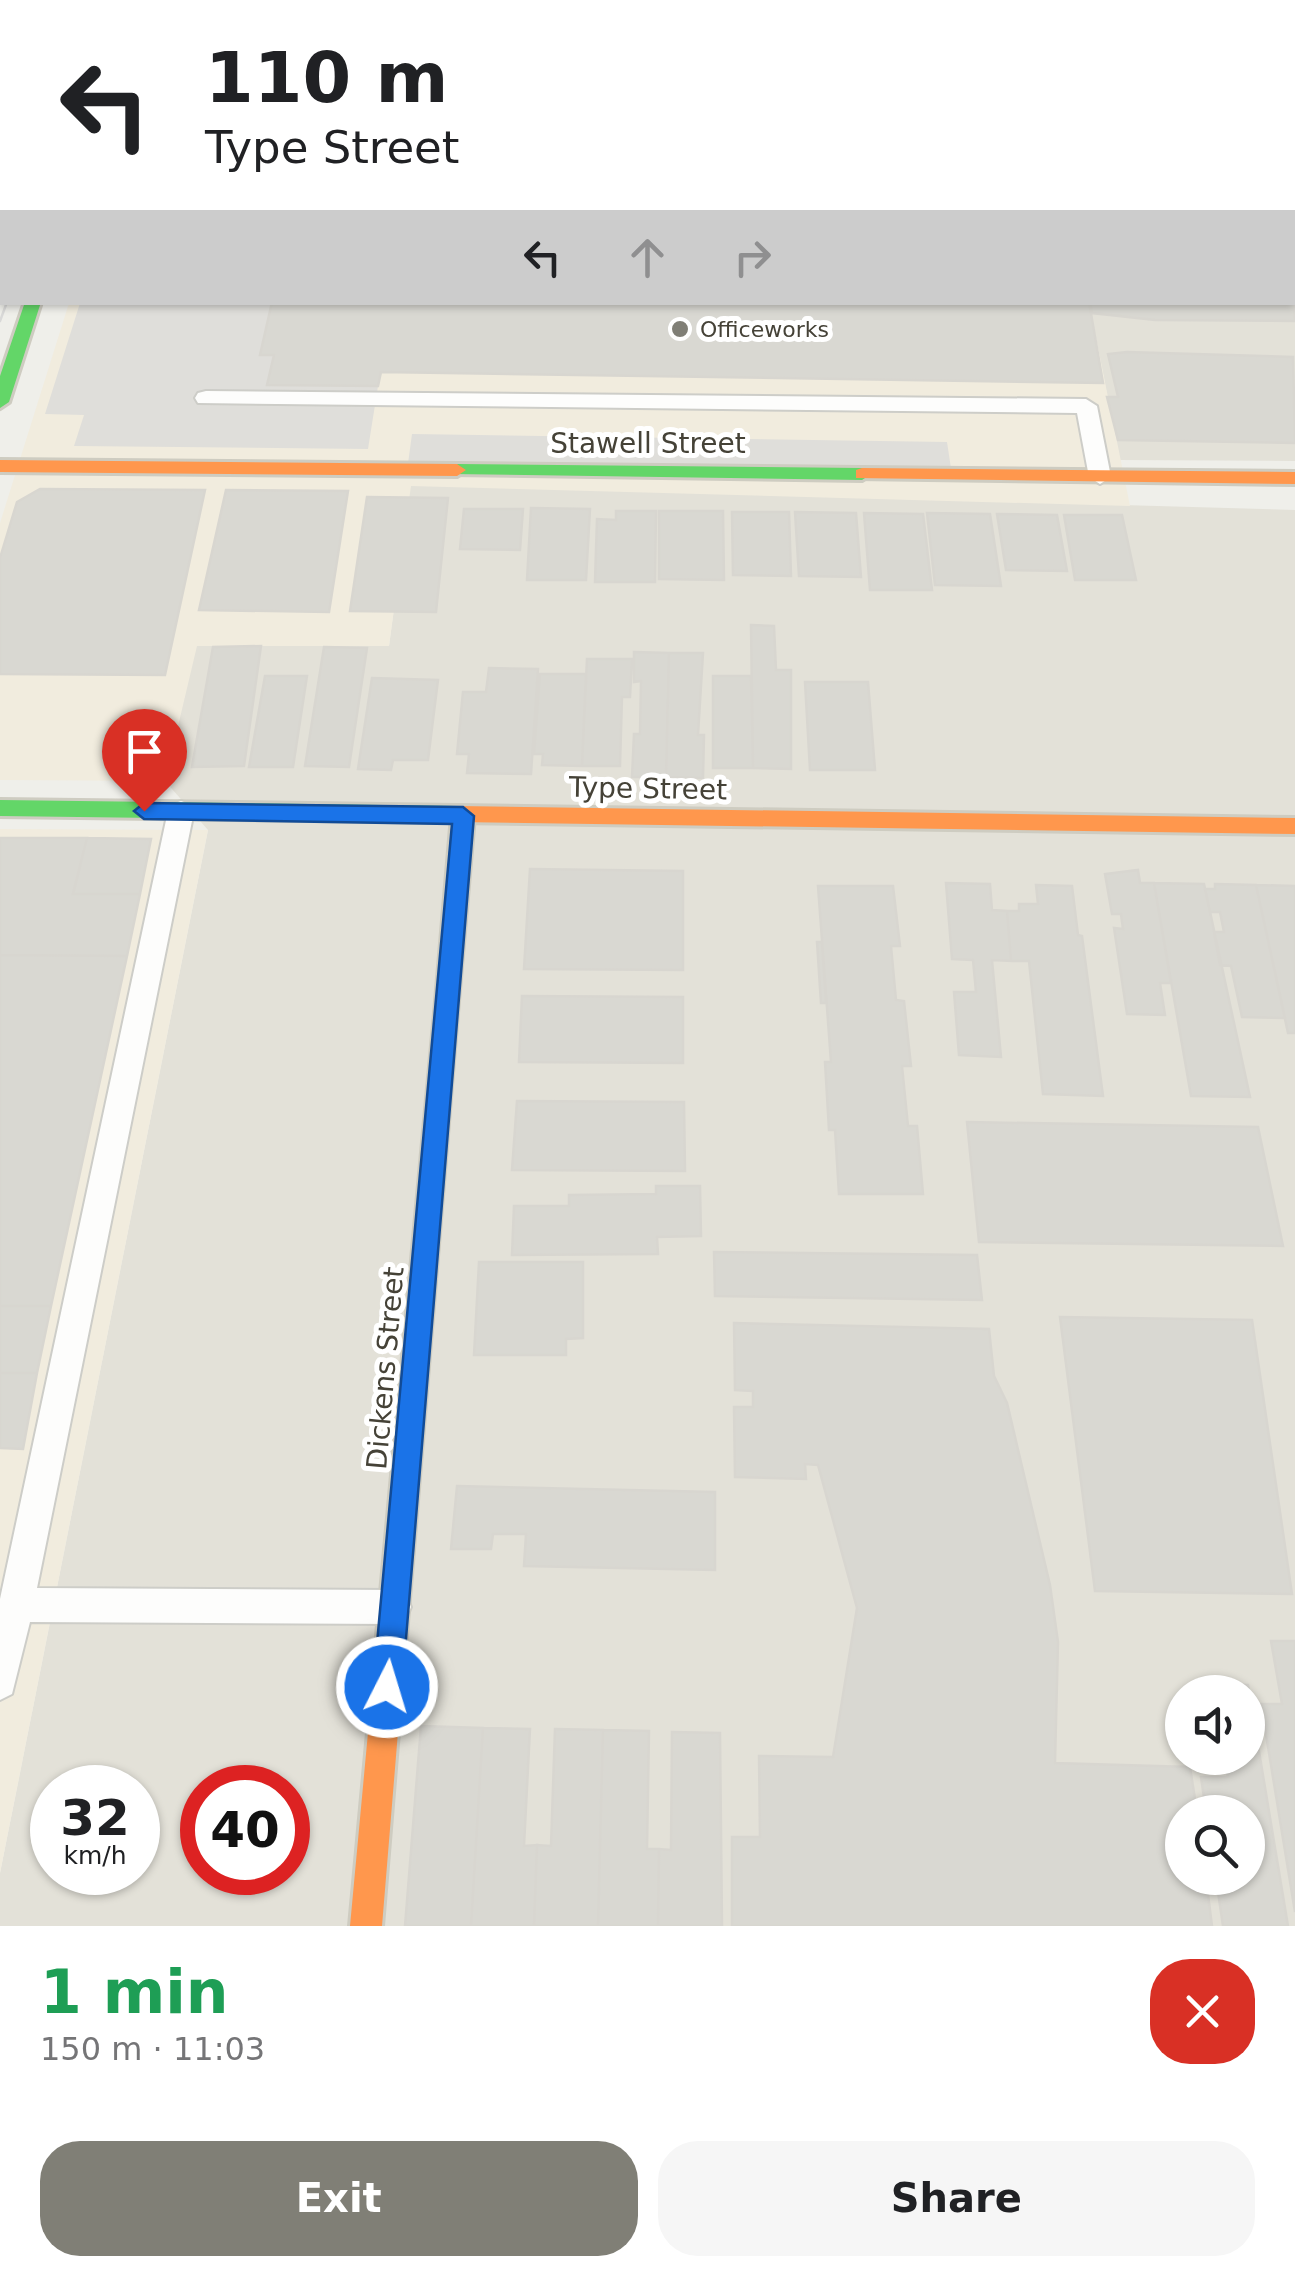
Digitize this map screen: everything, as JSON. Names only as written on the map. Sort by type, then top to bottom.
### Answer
[{"type":"street","points":[[2,394],[31,305]]},
{"type":"street","name":"Stawell Street","points":[[0,466],[1295,478]]},
{"type":"street","name":"Type Street","points":[[0,808],[1295,826]]},
{"type":"street","name":"Dickens Street","points":[[366,1926],[463,816]]},
{"type":"lane","points":[[206,398],[1086,406],[1100,476]]},
{"type":"lane","points":[[0,1682],[181,812]]},
{"type":"lane","points":[[16,1605],[394,1608]]},
{"type":"shaded area","points":[[68,305],[1089,305],[1130,506],[411,486],[389,646],[197,646],[165,781],[0,780],[0,523]]},
{"type":"shaded area","points":[[79,305],[272,305],[260,354],[274,355],[267,385],[378,386],[368,449],[74,446],[84,415],[45,414]]},
{"type":"shaded area","points":[[1089,305],[1295,305],[1295,461],[1120,460]]},
{"type":"shaded area","points":[[412,434],[947,442],[952,475],[407,471]]},
{"type":"shaded area","points":[[410,485],[1295,510],[1295,1926],[0,1926],[0,1873],[208,830],[165,781],[196,646],[389,646]]},
{"type":"shaded area","points":[[0,829],[208,830],[0,1873]]},
{"type":"building","name":"Officeworks","points":[[271,305],[1090,305],[1103,383],[381,372],[378,386],[267,385],[274,355],[260,355]]},
{"type":"building","points":[[1091,305],[1294,305],[1295,321],[1155,320],[1092,313]]},
{"type":"building","points":[[1108,354],[1293,357],[1295,443],[1118,440],[1107,397],[1118,397]]},
{"type":"building","points":[[40,489],[205,490],[165,675],[0,674],[0,558],[17,502]]},
{"type":"building","points":[[226,490],[348,491],[329,612],[199,610]]},
{"type":"building","points":[[367,497],[448,498],[436,612],[350,611]]},
{"type":"building","points":[[531,508],[590,509],[586,580],[527,580]]},
{"type":"building","points":[[464,509],[523,509],[520,550],[460,549]]},
{"type":"building","points":[[616,511],[656,511],[655,582],[595,582],[597,519],[616,520]]},
{"type":"building","points":[[659,511],[723,511],[724,580],[659,579]]},
{"type":"building","points":[[732,512],[789,512],[791,576],[733,575]]},
{"type":"building","points":[[795,512],[856,513],[861,577],[799,576]]},
{"type":"building","points":[[864,513],[923,514],[932,590],[870,590]]},
{"type":"building","points":[[927,513],[990,514],[1001,586],[935,585]]},
{"type":"building","points":[[997,514],[1057,515],[1067,571],[1006,570]]},
{"type":"building","points":[[1064,515],[1122,515],[1136,580],[1075,580]]},
{"type":"building","points":[[751,625],[774,626],[776,670],[791,670],[791,769],[753,768]]},
{"type":"building","points":[[261,646],[244,766],[192,767],[213,647]]},
{"type":"building","points":[[324,647],[367,648],[349,767],[305,766]]},
{"type":"building","points":[[634,652],[669,653],[666,777],[632,777],[634,734],[640,734],[641,681],[634,682]]},
{"type":"building","points":[[669,653],[703,653],[698,735],[704,735],[703,778],[666,777]]},
{"type":"building","points":[[587,659],[632,659],[630,697],[622,697],[620,766],[582,766]]},
{"type":"building","points":[[489,668],[538,669],[531,774],[467,773],[469,754],[457,754],[463,692],[486,692]]},
{"type":"building","points":[[540,674],[586,674],[582,766],[542,765],[543,754],[534,754]]},
{"type":"building","points":[[265,676],[307,676],[293,767],[249,767]]},
{"type":"building","points":[[713,676],[751,676],[753,768],[713,768]]},
{"type":"building","points":[[372,678],[438,680],[428,760],[393,760],[391,770],[358,769]]},
{"type":"building","points":[[805,682],[868,682],[875,770],[810,770]]},
{"type":"building","points":[[0,838],[87,838],[73,894],[140,894],[127,956],[0,955]]},
{"type":"building","points":[[87,838],[151,839],[140,894],[73,894]]},
{"type":"building","points":[[530,869],[683,871],[683,970],[524,969]]},
{"type":"building","points":[[1138,870],[1140,883],[1154,883],[1171,983],[1160,983],[1165,1015],[1127,1014],[1114,928],[1123,929],[1121,914],[1112,914],[1105,874]]},
{"type":"building","points":[[946,883],[990,884],[992,910],[1007,911],[1011,961],[992,960],[1001,1057],[959,1055],[954,992],[976,992],[973,960],[952,959]]},
{"type":"building","points":[[1154,883],[1204,884],[1250,1097],[1191,1096]]},
{"type":"building","points":[[1215,884],[1256,885],[1285,1018],[1242,1017],[1231,966],[1220,965],[1214,932],[1224,932],[1220,912],[1210,912],[1205,889],[1215,889]]},
{"type":"building","points":[[1036,885],[1072,886],[1103,1096],[1043,1094],[1029,961],[1011,961],[1007,911],[1019,911],[1019,904],[1038,904]]},
{"type":"building","points":[[1256,885],[1295,886],[1295,1033],[1288,1033]]},
{"type":"building","points":[[818,886],[893,886],[900,946],[891,946],[896,1000],[904,1001],[911,1066],[902,1066],[908,1126],[917,1126],[923,1194],[839,1194],[835,1130],[829,1130],[825,1062],[831,1062]]},
{"type":"building","points":[[817,942],[822,942],[826,1003],[821,1003]]},
{"type":"building","points":[[0,955],[127,956],[51,1306],[0,1306]]},
{"type":"building","points":[[522,996],[683,997],[683,1063],[519,1062]]},
{"type":"building","points":[[517,1101],[684,1102],[685,1171],[512,1170]]},
{"type":"building","points":[[967,1122],[1258,1127],[1283,1246],[979,1242]]},
{"type":"building","points":[[656,1186],[700,1186],[701,1236],[657,1237],[658,1254],[512,1255],[514,1206],[569,1206],[569,1195],[656,1194]]},
{"type":"building","points":[[714,1252],[977,1255],[982,1300],[715,1296]]},
{"type":"building","points":[[479,1262],[583,1262],[583,1338],[566,1339],[566,1355],[474,1355]]},
{"type":"building","points":[[0,1306],[51,1306],[37,1373],[0,1373]]},
{"type":"building","points":[[1060,1317],[1252,1320],[1292,1594],[1095,1591]]},
{"type":"building","points":[[734,1323],[989,1329],[994,1376],[1007,1403],[1050,1585],[1058,1642],[1055,1763],[1165,1766],[1165,1775],[1191,1775],[1194,1795],[1165,1795],[1165,1895],[1208,1895],[1212,1926],[732,1926],[732,1837],[760,1837],[759,1756],[833,1757],[857,1608],[818,1465],[805,1464],[806,1479],[735,1477],[734,1407],[753,1407],[753,1391],[735,1390]]},
{"type":"building","points":[[0,1373],[37,1373],[23,1449],[0,1448]]},
{"type":"building","points":[[457,1486],[715,1492],[715,1570],[524,1566],[526,1534],[493,1534],[491,1549],[451,1549]]},
{"type":"building","points":[[1271,1641],[1295,1641],[1295,1912],[1265,1728],[1265,1704],[1282,1704]]},
{"type":"building","points":[[421,1726],[483,1728],[471,1926],[405,1926]]},
{"type":"building","points":[[483,1728],[530,1729],[524,1846],[537,1845],[534,1926],[471,1926]]},
{"type":"building","points":[[555,1729],[603,1730],[598,1926],[534,1926],[537,1845],[551,1846]]},
{"type":"building","points":[[603,1730],[649,1731],[647,1849],[659,1849],[658,1926],[598,1926]]},
{"type":"building","points":[[672,1732],[720,1733],[722,1926],[658,1926],[659,1849],[671,1850]]},
{"type":"building","points":[[1263,1775],[1288,1926],[1223,1926],[1218,1895],[1265,1895],[1265,1795],[1204,1795],[1201,1777]]},
{"type":"tram line","points":[[0,321],[6,305]]},
{"type":"traffic: fast","points":[[0,402],[32,305]]},
{"type":"traffic: fast","points":[[457,470],[862,474]]},
{"type":"traffic: fast","points":[[0,808],[457,814]]},
{"type":"traffic: fast","points":[[399,1550],[446,1013]]},
{"type":"traffic: slow","points":[[0,466],[457,470]]},
{"type":"traffic: slow","points":[[862,474],[1295,478]]},
{"type":"traffic: slow","points":[[457,814],[1295,826]]},
{"type":"traffic: slow","points":[[366,1926],[399,1550]]},
{"type":"traffic: jam","points":[[446,1013],[463,816]]},
{"type":"place","name":"Officeworks","points":[[680,329]]},
{"type":"route","points":[[144,811],[463,816],[387,1687]]}]
